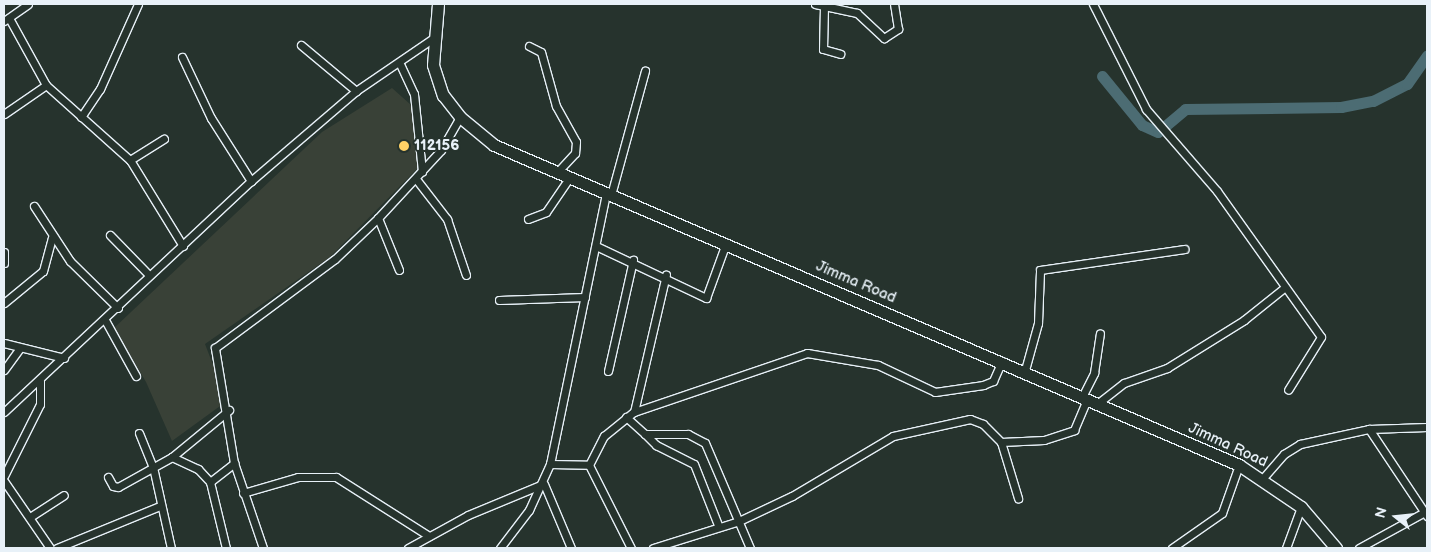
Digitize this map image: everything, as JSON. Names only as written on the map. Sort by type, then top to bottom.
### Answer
[{"type":"highway","name":"Jimma Road","points":[[438,4],[432,39],[433,65],[443,95],[460,117],[494,145],[1025,370],[1239,465],[1263,478],[1301,507],[1336,548]]},
{"type":"street","points":[[25,4],[6,20],[46,85],[130,160],[183,246]]},
{"type":"street","points":[[81,117],[100,89],[138,4]]},
{"type":"street","points":[[815,4],[857,14],[884,38],[898,29],[894,4]]},
{"type":"street","points":[[1093,4],[1146,109],[1228,206],[1322,342],[1288,390]]},
{"type":"street","points":[[824,6],[823,49],[840,54]]},
{"type":"street","points":[[4,412],[40,381],[118,308],[149,275],[183,246],[251,181],[356,91],[400,64],[432,39]]},
{"type":"street","points":[[301,45],[356,91]]},
{"type":"street","points":[[529,46],[541,52],[556,106],[576,142],[575,153],[557,172]]},
{"type":"street","points":[[182,57],[211,118],[251,181]]},
{"type":"street","points":[[400,64],[414,94],[422,172]]},
{"type":"street","points":[[500,548],[544,484],[550,464],[584,297],[608,194],[645,72]]},
{"type":"street","points":[[4,114],[46,85]]},
{"type":"street","points":[[263,548],[234,463],[229,410],[215,348],[335,259],[416,179],[460,117]]},
{"type":"street","points":[[130,160],[164,139]]},
{"type":"street","points":[[528,219],[546,212],[570,177]]},
{"type":"street","points":[[416,179],[447,219],[466,275]]},
{"type":"street","points":[[34,206],[52,237],[118,308]]},
{"type":"street","points":[[378,218],[399,270]]},
{"type":"street","points":[[110,235],[149,275]]},
{"type":"street","points":[[4,303],[43,271],[52,237]]},
{"type":"street","points":[[596,246],[666,275],[703,298],[710,296],[726,243]]},
{"type":"street","points":[[1025,370],[1038,323],[1040,270],[1184,250]]},
{"type":"street","points":[[4,252],[4,263]]},
{"type":"street","points":[[608,371],[633,260]]},
{"type":"street","points":[[634,412],[666,275]]},
{"type":"street","points":[[1089,400],[1124,383],[1172,366],[1244,320],[1284,288]]},
{"type":"street","points":[[499,300],[584,297]]},
{"type":"street","points":[[105,320],[136,376]]},
{"type":"street","points":[[1001,442],[1060,437],[1082,418],[1089,400],[1100,333]]},
{"type":"street","points":[[4,342],[20,348],[64,358]]},
{"type":"street","points":[[4,370],[20,348]]},
{"type":"street","points":[[589,465],[604,436],[634,412],[807,353],[878,365],[935,392],[983,385],[993,381],[1002,361]]},
{"type":"street","points":[[4,476],[40,404],[40,381]]},
{"type":"street","points":[[108,477],[116,488],[172,457],[229,410]]},
{"type":"street","points":[[626,417],[645,434],[698,469],[718,525]]},
{"type":"street","points":[[653,548],[718,525],[738,521],[792,496],[877,443],[928,425],[970,419],[983,424],[1001,442],[1018,498]]},
{"type":"street","points":[[1263,478],[1292,448],[1369,429],[1427,427]]},
{"type":"street","points":[[1359,548],[1425,514],[1369,429]]},
{"type":"street","points":[[139,433],[153,466],[160,506],[171,548]]},
{"type":"street","points":[[645,434],[700,438],[750,548]]},
{"type":"street","points":[[172,457],[198,469],[210,482],[226,548]]},
{"type":"street","points":[[210,482],[234,463]]},
{"type":"street","points":[[550,464],[589,465]]},
{"type":"street","points":[[589,465],[631,548]]},
{"type":"street","points":[[1172,548],[1222,513],[1239,465]]},
{"type":"street","points":[[243,493],[298,477],[336,477],[429,536]]},
{"type":"street","points":[[4,481],[50,548]]},
{"type":"street","points":[[408,548],[429,536],[544,484]]},
{"type":"street","points":[[544,484],[571,548]]},
{"type":"street","points":[[30,517],[64,494]]},
{"type":"street","points":[[57,548],[160,506]]},
{"type":"street","points":[[1286,548],[1301,507]]},
{"type":"shaded area","points":[[392,88],[420,113],[418,168],[330,257],[205,344],[227,401],[172,441],[146,382],[114,328],[322,132]]},
{"type":"waterway","points":[[1102,76],[1142,125],[1158,132],[1185,109],[1341,107],[1373,101],[1407,84],[1427,55]]},
{"type":"place","name":"112156","points":[[404,146]]}]
